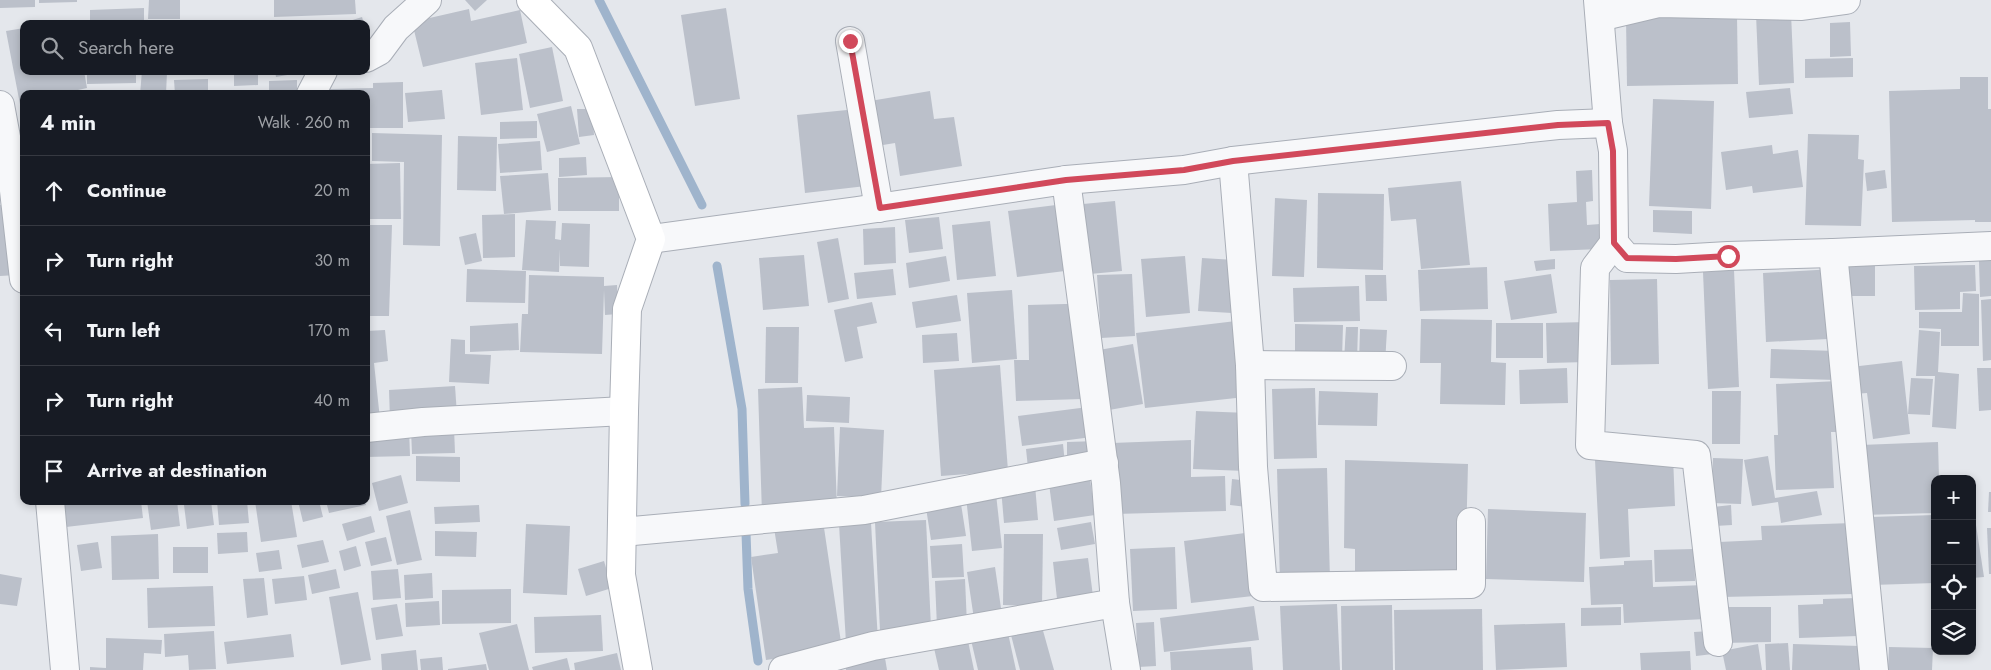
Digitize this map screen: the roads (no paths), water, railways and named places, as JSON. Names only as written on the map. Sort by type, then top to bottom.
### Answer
[{"type":"street","points":[[370,56],[379,51],[396,28],[427,0]]},
{"type":"street","points":[[531,0],[578,48],[651,239],[627,309],[621,575],[638,670]]},
{"type":"street","points":[[1718,642],[1696,455],[1590,445],[1595,268],[1614,243],[1613,151],[1608,123],[1599,9],[1660,3],[1802,6],[1846,0]]},
{"type":"street","points":[[850,41],[880,208]]},
{"type":"street","points":[[313,90],[320,75]]},
{"type":"street","points":[[0,105],[17,163],[20,213]]},
{"type":"street","points":[[651,239],[880,208],[1066,180],[1184,170],[1233,161],[1558,125],[1608,123]]},
{"type":"street","points":[[1233,161],[1250,365],[1253,467],[1263,587],[1471,584],[1471,522]]},
{"type":"street","points":[[1066,180],[1104,463],[1115,603],[1126,670]]},
{"type":"street","points":[[1614,243],[1627,258],[1676,259],[1991,246]]},
{"type":"street","points":[[1833,253],[1874,670]]},
{"type":"street","points":[[1250,365],[1392,366]]},
{"type":"street","points":[[370,428],[423,422],[624,411]]},
{"type":"street","points":[[622,532],[864,510],[1104,463]]},
{"type":"street","points":[[50,505],[65,670]]},
{"type":"street","points":[[783,670],[873,646],[1115,603]]},
{"type":"waterway","points":[[599,0],[702,205]]},
{"type":"waterway","points":[[717,266],[742,409],[745,504]]},
{"type":"waterway","points":[[746,533],[748,589],[758,661]]}]
